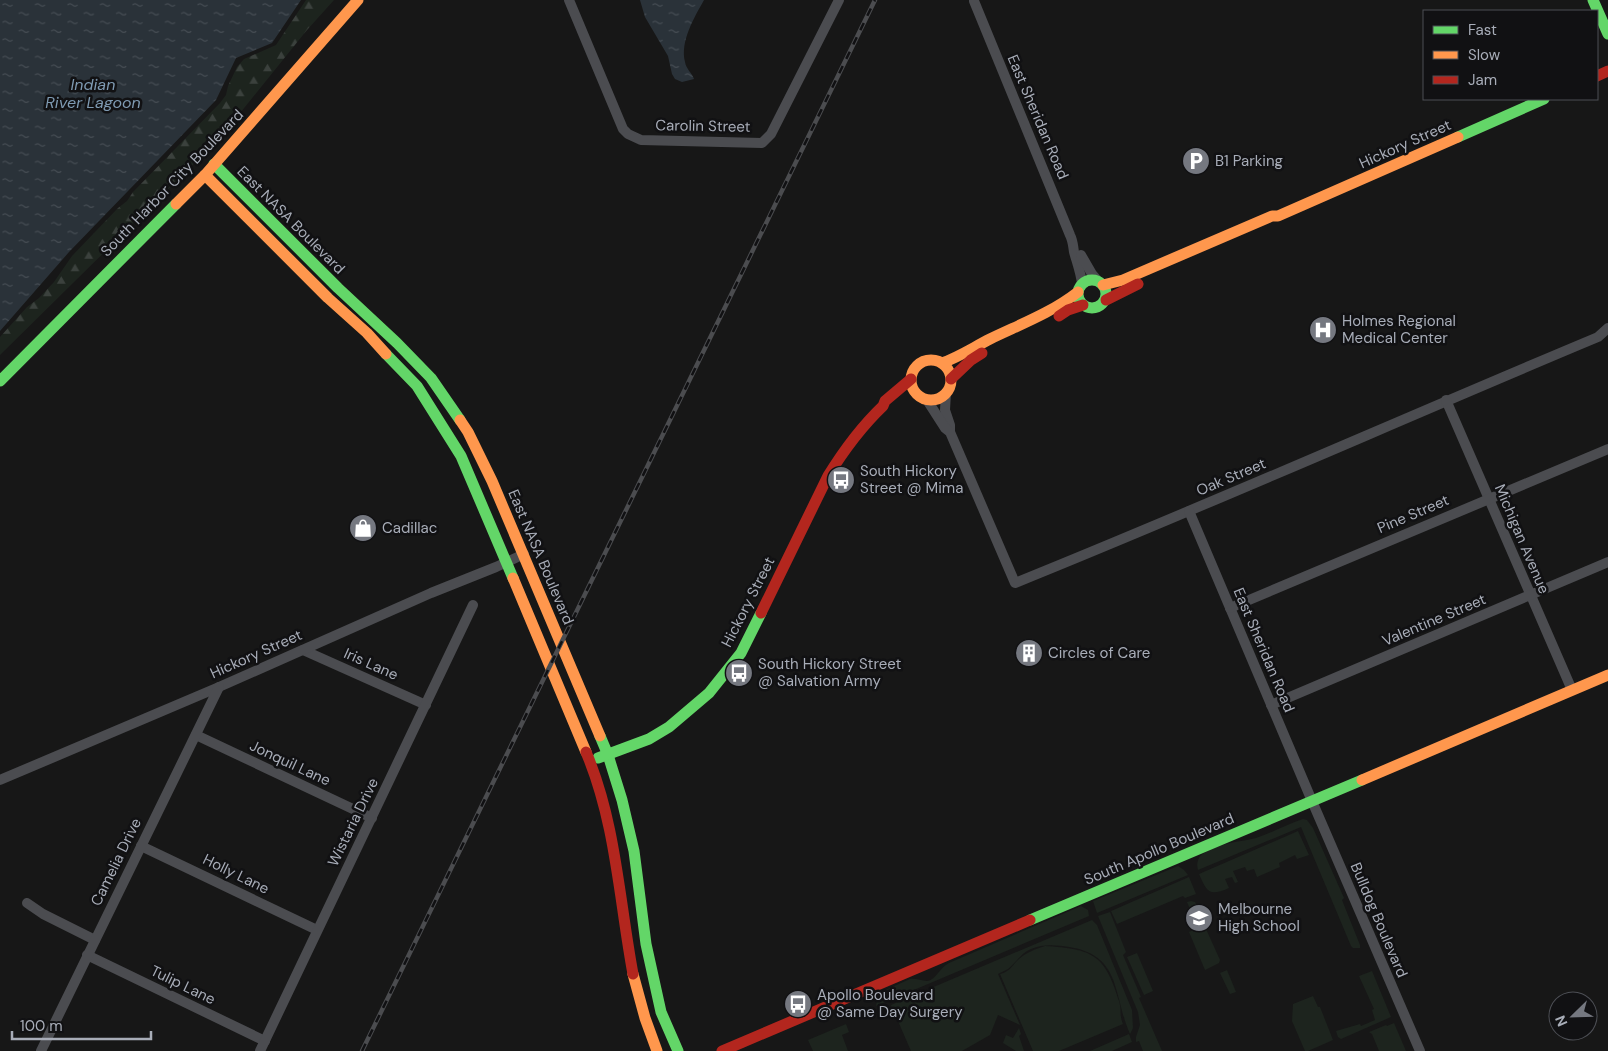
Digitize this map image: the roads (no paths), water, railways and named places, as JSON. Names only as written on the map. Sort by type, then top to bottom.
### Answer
[{"type":"street","name":"South Harbor City Boulevard","points":[[0,381],[205,175],[358,0]]},
{"type":"street","name":"Carolin Street","points":[[570,0],[623,128],[628,134],[641,140],[762,143],[772,134],[839,0]]},
{"type":"street","name":"East Sheridan Road","points":[[974,1],[1074,244],[1092,274],[1101,283]]},
{"type":"street","points":[[1598,11],[1608,34]]},
{"type":"street","name":"Hickory Street","points":[[1106,300],[1272,216],[1278,216],[1542,100]]},
{"type":"street","name":"East NASA Boulevard","points":[[214,164],[338,288],[397,343],[430,378],[468,432],[524,554],[608,755],[622,800],[634,851],[646,944],[661,1012],[678,1051]]},
{"type":"street","name":"East NASA Boulevard","points":[[205,175],[328,298],[367,333],[416,386],[461,456],[590,761],[606,810],[612,838],[635,984],[657,1051]]},
{"type":"street","name":"East Sheridan Road","points":[[1074,244],[1073,249],[1079,267],[1080,288]]},
{"type":"street","name":"Hickory Street","points":[[1101,283],[1123,280],[1193,255]]},
{"type":"street","points":[[942,363],[958,358],[990,339],[1043,315],[1064,303],[1080,288],[1090,280],[1101,283],[1106,290],[1106,300],[1095,308],[1088,308],[1078,298],[1080,288]]},
{"type":"street","points":[[951,379],[972,360],[982,354],[1030,332],[1068,310],[1083,305]]},
{"type":"street","name":"Oak Street","points":[[946,393],[945,410],[950,425],[950,432],[1015,583],[1189,511],[1598,336],[1608,328]]},
{"type":"street","points":[[934,360],[942,363],[948,369],[951,379],[946,393],[938,398],[923,398],[913,388],[911,379],[914,369],[922,362],[934,360]]},
{"type":"street","name":"Hickory Street","points":[[590,761],[649,739],[669,727],[713,688],[740,653],[841,453],[862,426],[883,406],[885,401],[911,379]]},
{"type":"street","name":"Hickory Street","points":[[883,406],[911,396],[923,398]]},
{"type":"street","name":"Oak Street","points":[[923,398],[950,432]]},
{"type":"street","name":"Michigan Avenue","points":[[1446,400],[1572,690]]},
{"type":"street","name":"Pine Street","points":[[1230,608],[1608,449]]},
{"type":"street","name":"East Sheridan Road","points":[[1189,511],[1312,801]]},
{"type":"street","name":"Hickory Street","points":[[0,780],[524,554]]},
{"type":"street","name":"Valentine Street","points":[[1272,705],[1608,562]]},
{"type":"street","name":"Wistaria Drive","points":[[260,1051],[426,706],[472,605]]},
{"type":"street","name":"Iris Lane","points":[[303,650],[426,706]]},
{"type":"street","name":"South Apollo Boulevard","points":[[722,1051],[1608,675]]},
{"type":"street","name":"Camelia Drive","points":[[41,1051],[219,687]]},
{"type":"street","name":"Jonquil Lane","points":[[196,735],[372,818]]},
{"type":"street","name":"Bulldog Boulevard","points":[[1312,801],[1420,1051]]},
{"type":"street","name":"Holly Lane","points":[[141,846],[317,930]]},
{"type":"street","points":[[27,903],[44,914],[95,940]]},
{"type":"street","points":[[628,947],[646,944]]},
{"type":"street","name":"Tulip Lane","points":[[87,955],[265,1041]]},
{"type":"water","name":"Indian River Lagoon","points":[[0,0],[301,0],[272,43],[236,58],[216,100],[69,252],[0,331]]},
{"type":"water","points":[[640,0],[704,0],[689,30],[684,46],[686,64],[694,79],[682,82],[675,79],[668,56],[645,17]]},
{"type":"railway","points":[[362,1051],[875,0]]},
{"type":"place","name":"B1 Parking","points":[[1196,161]]},
{"type":"place","name":"Holmes Regional Medical Center","points":[[1323,330]]},
{"type":"place","name":"South Hickory Street @ Mima","points":[[841,480]]},
{"type":"place","name":"Cadillac","points":[[363,528]]},
{"type":"place","name":"Circles of Care","points":[[1029,653]]},
{"type":"place","name":"South Hickory Street @ Salvation Army","points":[[739,673]]},
{"type":"place","name":"Melbourne High School","points":[[1199,918]]},
{"type":"place","name":"Apollo Boulevard @ Same Day Surgery","points":[[798,1004]]}]
